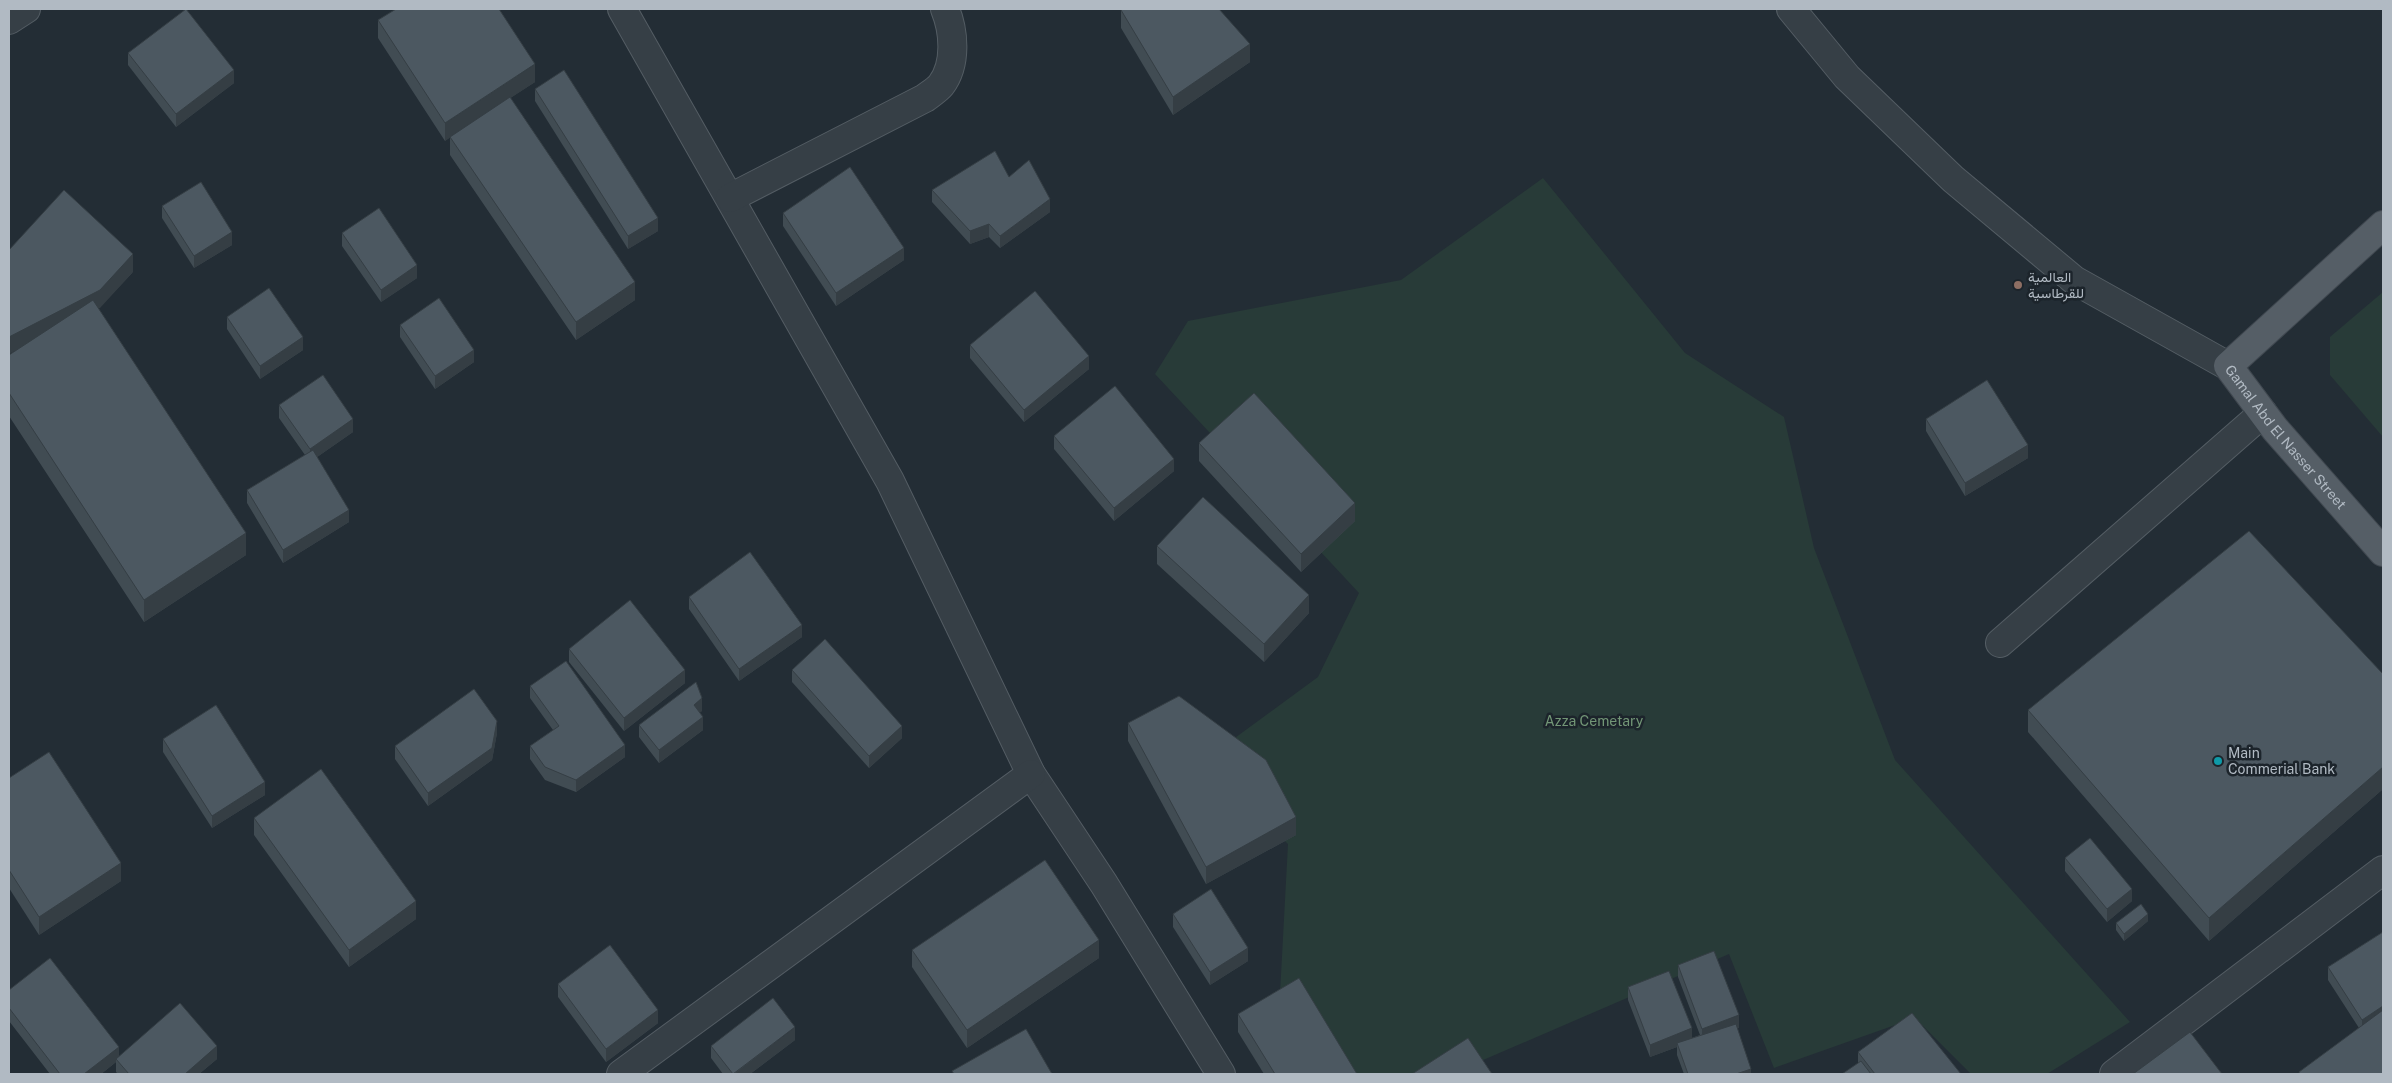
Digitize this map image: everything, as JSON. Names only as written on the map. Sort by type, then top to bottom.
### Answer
[{"type":"main road","name":"Gamal Abd El Nasser Street","points":[[2383,225],[2228,366],[2263,413],[2383,552]]},
{"type":"street","points":[[9,20],[26,9]]},
{"type":"street","points":[[622,9],[890,481],[1030,774],[1104,884],[1221,1074]]},
{"type":"street","points":[[730,198],[925,98],[940,86],[947,74],[952,50],[950,23],[945,9]]},
{"type":"street","points":[[1791,9],[1847,77],[1954,179],[2074,280],[2228,366]]},
{"type":"street","points":[[2000,643],[2263,413]]},
{"type":"street","points":[[621,1074],[1030,774]]},
{"type":"street","points":[[2114,1074],[2383,870]]},
{"type":"green space","name":"Azza Cemetary","points":[[1543,178],[1685,353],[1784,417],[1814,548],[1895,760],[2130,1022],[2047,1074],[1971,1074],[1915,1018],[1774,1068],[1729,954],[1454,1074],[1303,1074],[1278,1031],[1288,844],[1202,762],[1318,677],[1359,593],[1155,374],[1188,321],[1401,280]]},
{"type":"green space","points":[[2383,292],[2383,437],[2330,375],[2330,337]]},
{"type":"building","points":[[186,9],[234,70],[176,114],[128,53]]},
{"type":"building","points":[[396,9],[499,9],[535,64],[445,123],[378,20]]},
{"type":"building","points":[[1219,9],[1250,44],[1173,97],[1121,10]]},
{"type":"building","points":[[564,70],[658,218],[628,236],[535,89]]},
{"type":"building","points":[[510,97],[635,282],[576,322],[450,137]]},
{"type":"building","points":[[995,151],[1009,177],[1029,160],[1050,199],[1000,236],[989,224],[970,231],[932,190]]},
{"type":"building","points":[[850,167],[904,248],[836,293],[783,213]]},
{"type":"building","points":[[201,182],[232,232],[194,256],[162,206]]},
{"type":"building","points":[[64,190],[133,254],[100,290],[9,337],[9,250]]},
{"type":"building","points":[[379,208],[417,265],[381,290],[342,233]]},
{"type":"building","points":[[269,288],[303,337],[260,366],[227,317]]},
{"type":"building","points":[[1035,291],[1089,356],[1024,410],[970,345]]},
{"type":"building","points":[[439,298],[474,350],[435,376],[400,325]]},
{"type":"building","points":[[93,300],[246,533],[144,600],[9,393],[9,355]]},
{"type":"building","points":[[323,375],[353,419],[310,449],[279,405]]},
{"type":"building","points":[[1987,380],[2028,445],[1965,483],[1926,419]]},
{"type":"building","points":[[1115,386],[1174,459],[1114,508],[1054,436]]},
{"type":"building","points":[[1254,393],[1355,503],[1301,554],[1199,443]]},
{"type":"building","points":[[313,450],[349,510],[283,550],[247,490]]},
{"type":"building","points":[[1203,497],[1309,595],[1264,644],[1157,546]]},
{"type":"building","name":"Main Commerial Bank","points":[[2249,531],[2383,674],[2383,767],[2209,918],[2028,710]]},
{"type":"building","points":[[750,552],[802,625],[739,669],[689,597]]},
{"type":"building","points":[[630,600],[685,670],[624,718],[569,649]]},
{"type":"building","points":[[825,639],[902,726],[869,756],[792,670]]},
{"type":"building","points":[[566,661],[625,745],[576,780],[545,767],[530,746],[559,726],[530,686]]},
{"type":"building","points":[[696,682],[702,698],[694,705],[703,717],[659,750],[639,725]]},
{"type":"building","points":[[474,689],[497,721],[492,748],[428,793],[395,746]]},
{"type":"building","points":[[1179,696],[1266,760],[1296,817],[1206,867],[1128,723]]},
{"type":"building","points":[[216,705],[265,782],[212,816],[163,739]]},
{"type":"building","points":[[49,752],[121,863],[39,917],[9,870],[9,778]]},
{"type":"building","points":[[321,769],[416,901],[349,950],[254,818]]},
{"type":"building","points":[[2090,838],[2132,889],[2107,909],[2065,858]]},
{"type":"building","points":[[1045,860],[1099,940],[967,1030],[912,950]]},
{"type":"building","points":[[1211,889],[1248,948],[1210,972],[1173,914]]},
{"type":"building","points":[[2141,904],[2148,914],[2124,934],[2116,923]]},
{"type":"building","points":[[2383,932],[2383,1006],[2362,1020],[2328,967]]},
{"type":"building","points":[[610,945],[658,1010],[606,1049],[558,984]]},
{"type":"building","points":[[1714,951],[1739,1015],[1702,1029],[1678,965]]},
{"type":"building","points":[[50,958],[119,1047],[84,1074],[60,1074],[9,1008],[9,990]]},
{"type":"building","points":[[1669,971],[1692,1028],[1650,1045],[1628,987]]},
{"type":"building","points":[[1299,978],[1357,1074],[1275,1074],[1238,1014]]},
{"type":"building","points":[[773,998],[795,1027],[733,1074],[711,1046]]},
{"type":"building","points":[[180,1003],[217,1046],[185,1074],[129,1074],[116,1059]]},
{"type":"building","points":[[2383,1010],[2383,1074],[2300,1074],[2299,1072]]},
{"type":"building","points":[[1912,1013],[1961,1074],[1875,1074],[1858,1052]]},
{"type":"building","points":[[1736,1024],[1751,1069],[1736,1074],[1688,1074],[1677,1043]]},
{"type":"building","points":[[1026,1029],[1052,1074],[954,1074],[952,1071]]},
{"type":"building","points":[[2190,1032],[2222,1074],[2133,1074]]},
{"type":"building","points":[[1468,1038],[1492,1074],[1412,1074]]},
{"type":"building","points":[[1861,1061],[1871,1074],[1842,1074]]},
{"type":"place","name":"العالمية للقرطاسية","points":[[2018,285]]},
{"type":"place","name":"Main Commerial Bank","points":[[2218,761]]}]
